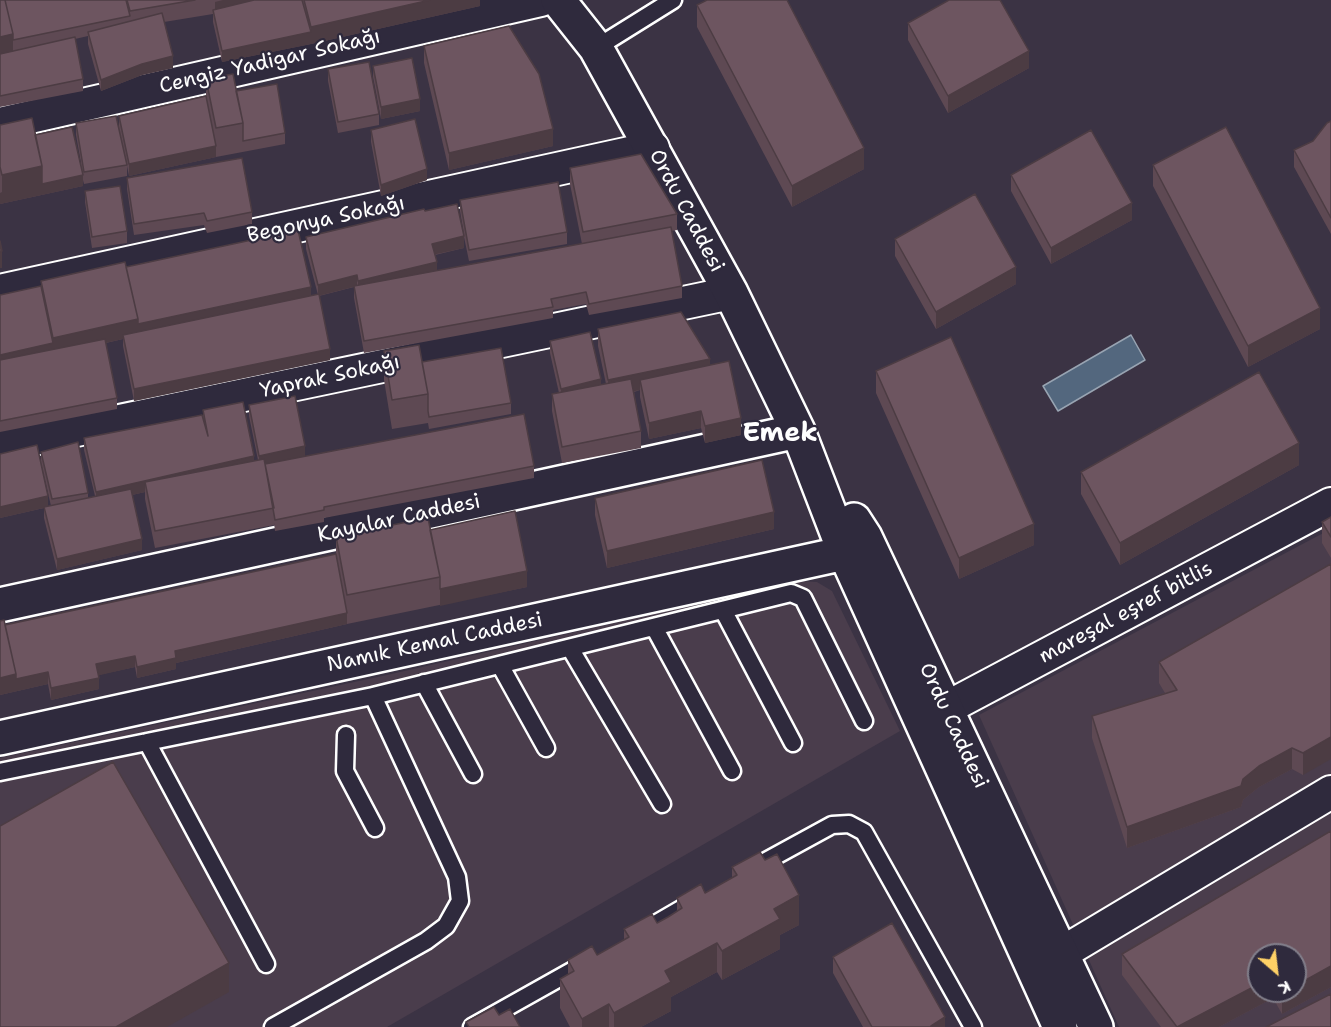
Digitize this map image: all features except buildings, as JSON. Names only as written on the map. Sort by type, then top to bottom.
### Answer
[{"type":"main road","name":"Ordu Caddesi","points":[[558,0],[596,48],[653,148],[731,293],[855,545],[933,715],[1060,1027]]},
{"type":"main road","name":"Kayalar Caddesi","points":[[0,605],[798,431]]},
{"type":"main road","name":"Namık Kemal Caddesi","points":[[0,738],[855,545]]},
{"type":"main road","name":"Ordu Caddesi","points":[[933,715],[1062,953],[1096,1027]]},
{"type":"street","name":"Cengiz Yadigar Sokağı","points":[[0,124],[541,0]]},
{"type":"street","name":"Begonya Sokağı","points":[[0,291],[653,148]]},
{"type":"street","name":"Yaprak Sokağı","points":[[0,446],[731,293]]},
{"type":"street","name":"mareşal eşref bitlis","points":[[933,715],[1331,504]]},
{"type":"street","points":[[1062,953],[1331,792]]},
{"type":"lane","points":[[596,48],[673,0]]},
{"type":"lane","points":[[0,772],[373,696],[790,593],[803,598],[864,721]]},
{"type":"lane","points":[[723,610],[793,743]]},
{"type":"lane","points":[[654,627],[732,771]]},
{"type":"lane","points":[[570,648],[662,804]]},
{"type":"lane","points":[[500,664],[546,748]]},
{"type":"lane","points":[[424,683],[473,774]]},
{"type":"lane","points":[[273,1027],[426,941],[446,926],[460,901],[457,877],[373,696]]},
{"type":"lane","points":[[346,735],[345,771],[375,828]]},
{"type":"lane","points":[[147,742],[266,964]]},
{"type":"lane","points":[[741,875],[832,825],[841,823],[857,827],[870,838],[973,1027]]},
{"type":"lane","points":[[627,939],[710,893]]},
{"type":"lane","points":[[472,1027],[596,957]]},
{"type":"shaded area","points":[[1331,529],[1331,1027],[1119,1027],[979,715]]},
{"type":"shaded area","points":[[799,581],[817,582],[832,591],[900,731],[387,1027],[0,1027],[0,758],[387,675]]},
{"type":"water","points":[[1131,335],[1145,360],[1058,411],[1043,386]]},
{"type":"district","name":"Emek","points":[[780,434]]}]
